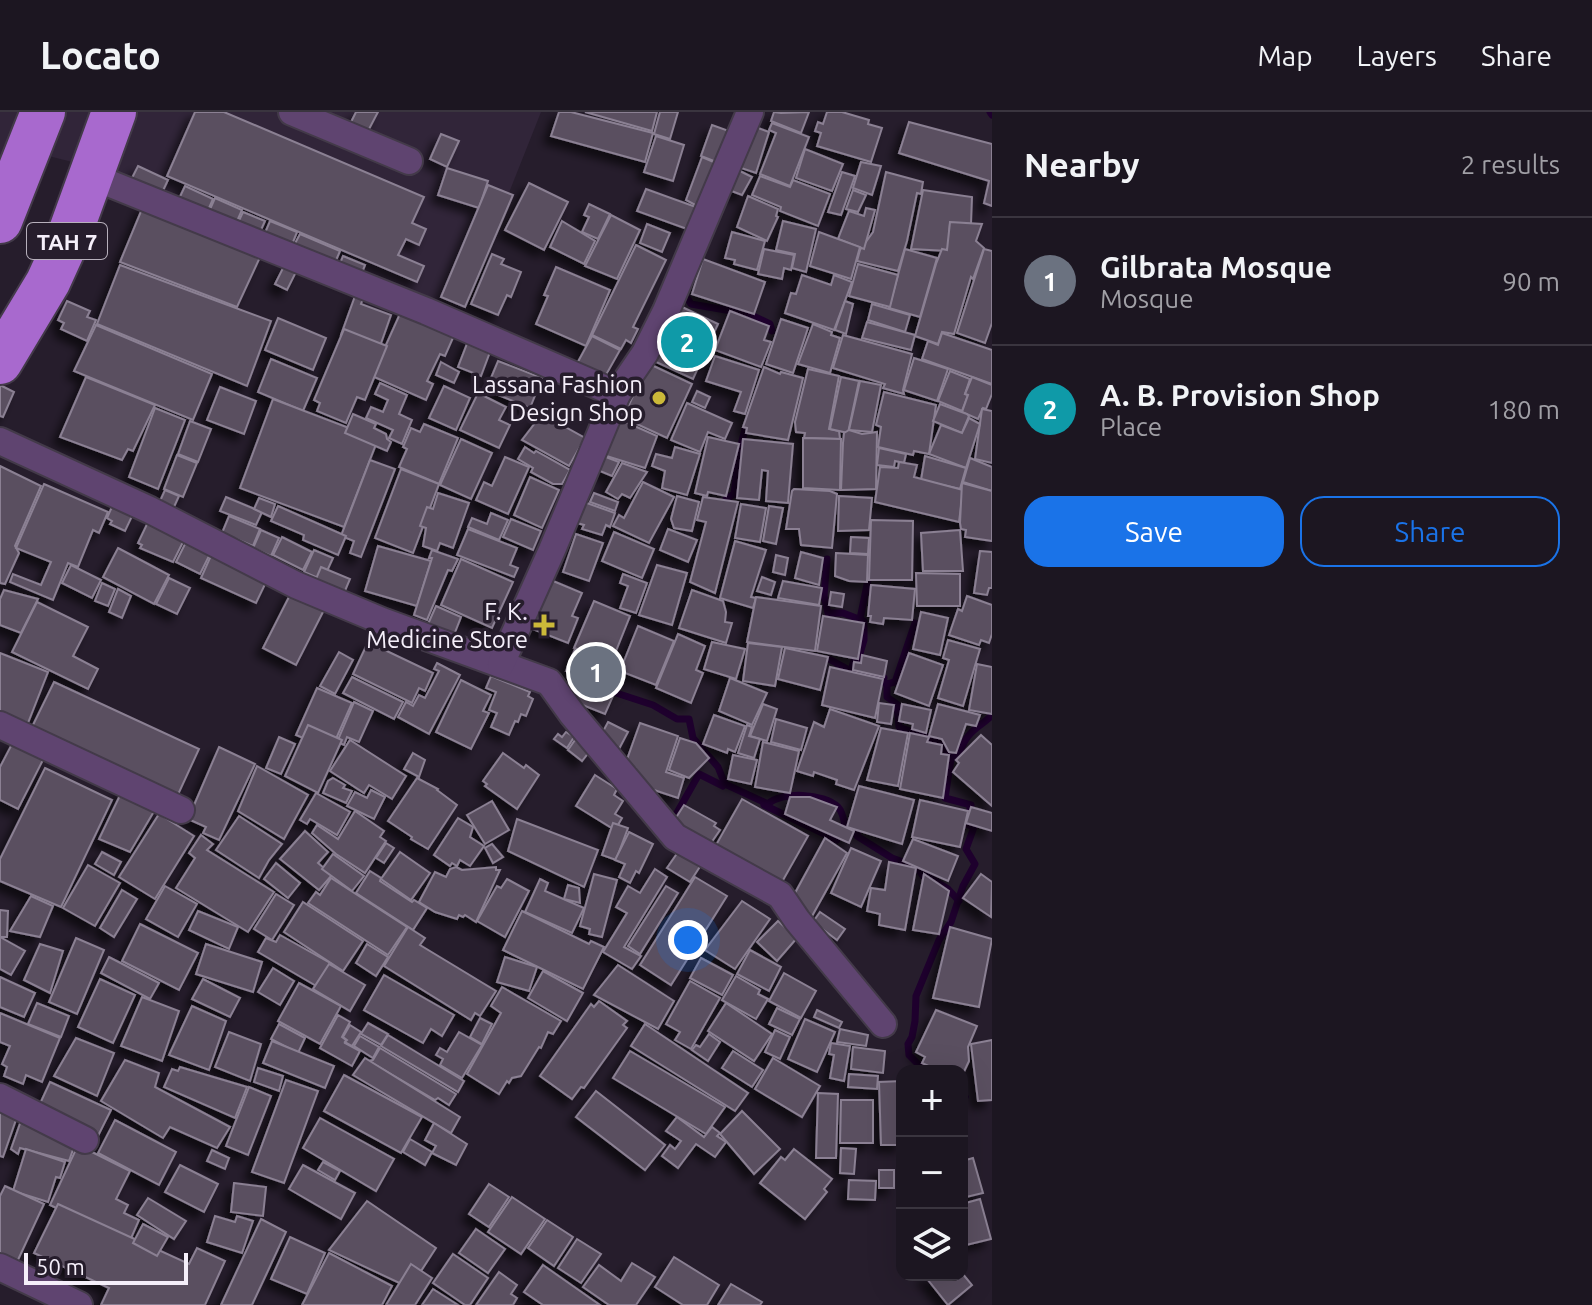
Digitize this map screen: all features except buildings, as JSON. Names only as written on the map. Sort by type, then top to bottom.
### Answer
[{"type":"highway","name":"TAH 7","points":[[0,221],[43,112]]},
{"type":"highway","name":"TAH 7","points":[[0,362],[48,282],[69,236],[114,112]]},
{"type":"street","points":[[292,112],[409,161]]},
{"type":"street","points":[[501,664],[617,394],[645,353],[666,311],[750,112]]},
{"type":"street","points":[[91,176],[411,305],[617,394]]},
{"type":"street","points":[[0,441],[150,510],[296,585],[382,621],[549,682],[675,837],[780,895],[883,1024]]},
{"type":"street","points":[[0,725],[181,810]]},
{"type":"street","points":[[0,1097],[85,1140]]},
{"type":"street","points":[[0,1267],[79,1305]]},
{"type":"shaded area","points":[[0,112],[541,112],[463,309],[369,279],[88,166],[29,151],[0,214]]},
{"type":"waterway","points":[[688,299],[691,304],[749,314],[770,324],[772,331]]},
{"type":"waterway","points":[[726,499],[734,494],[745,429]]},
{"type":"waterway","points":[[827,559],[824,596],[828,613],[843,613],[864,621],[864,640],[851,671]]},
{"type":"waterway","points":[[860,619],[868,580]]},
{"type":"waterway","points":[[915,623],[895,682],[887,684],[887,697],[897,704],[899,727],[936,741],[947,751],[951,759],[945,798],[971,805],[966,824],[974,827],[966,849],[975,864],[916,996],[915,1021],[908,1044],[909,1055],[919,1065]]},
{"type":"waterway","points":[[829,659],[851,671],[884,678],[883,682],[887,684]]},
{"type":"waterway","points":[[607,690],[653,705],[677,719],[689,719],[693,738],[718,767],[725,784],[768,804],[782,797],[803,795],[832,802],[841,811],[845,826],[858,832],[857,836],[892,858],[917,867],[923,876],[948,889],[959,901]]},
{"type":"waterway","points":[[951,759],[958,754],[970,734],[990,717]]},
{"type":"waterway","points":[[674,818],[699,774],[723,786]]},
{"type":"waterway","points":[[764,805],[837,840]]},
{"type":"place","name":"A. B. Provision Shop","points":[[687,342]]},
{"type":"place","name":"Lassana Fashion Design Shop","points":[[659,398]]},
{"type":"place","name":"F. K. Medicine Store","points":[[544,625]]},
{"type":"place","name":"Gilbrata Mosque","points":[[596,672]]}]
